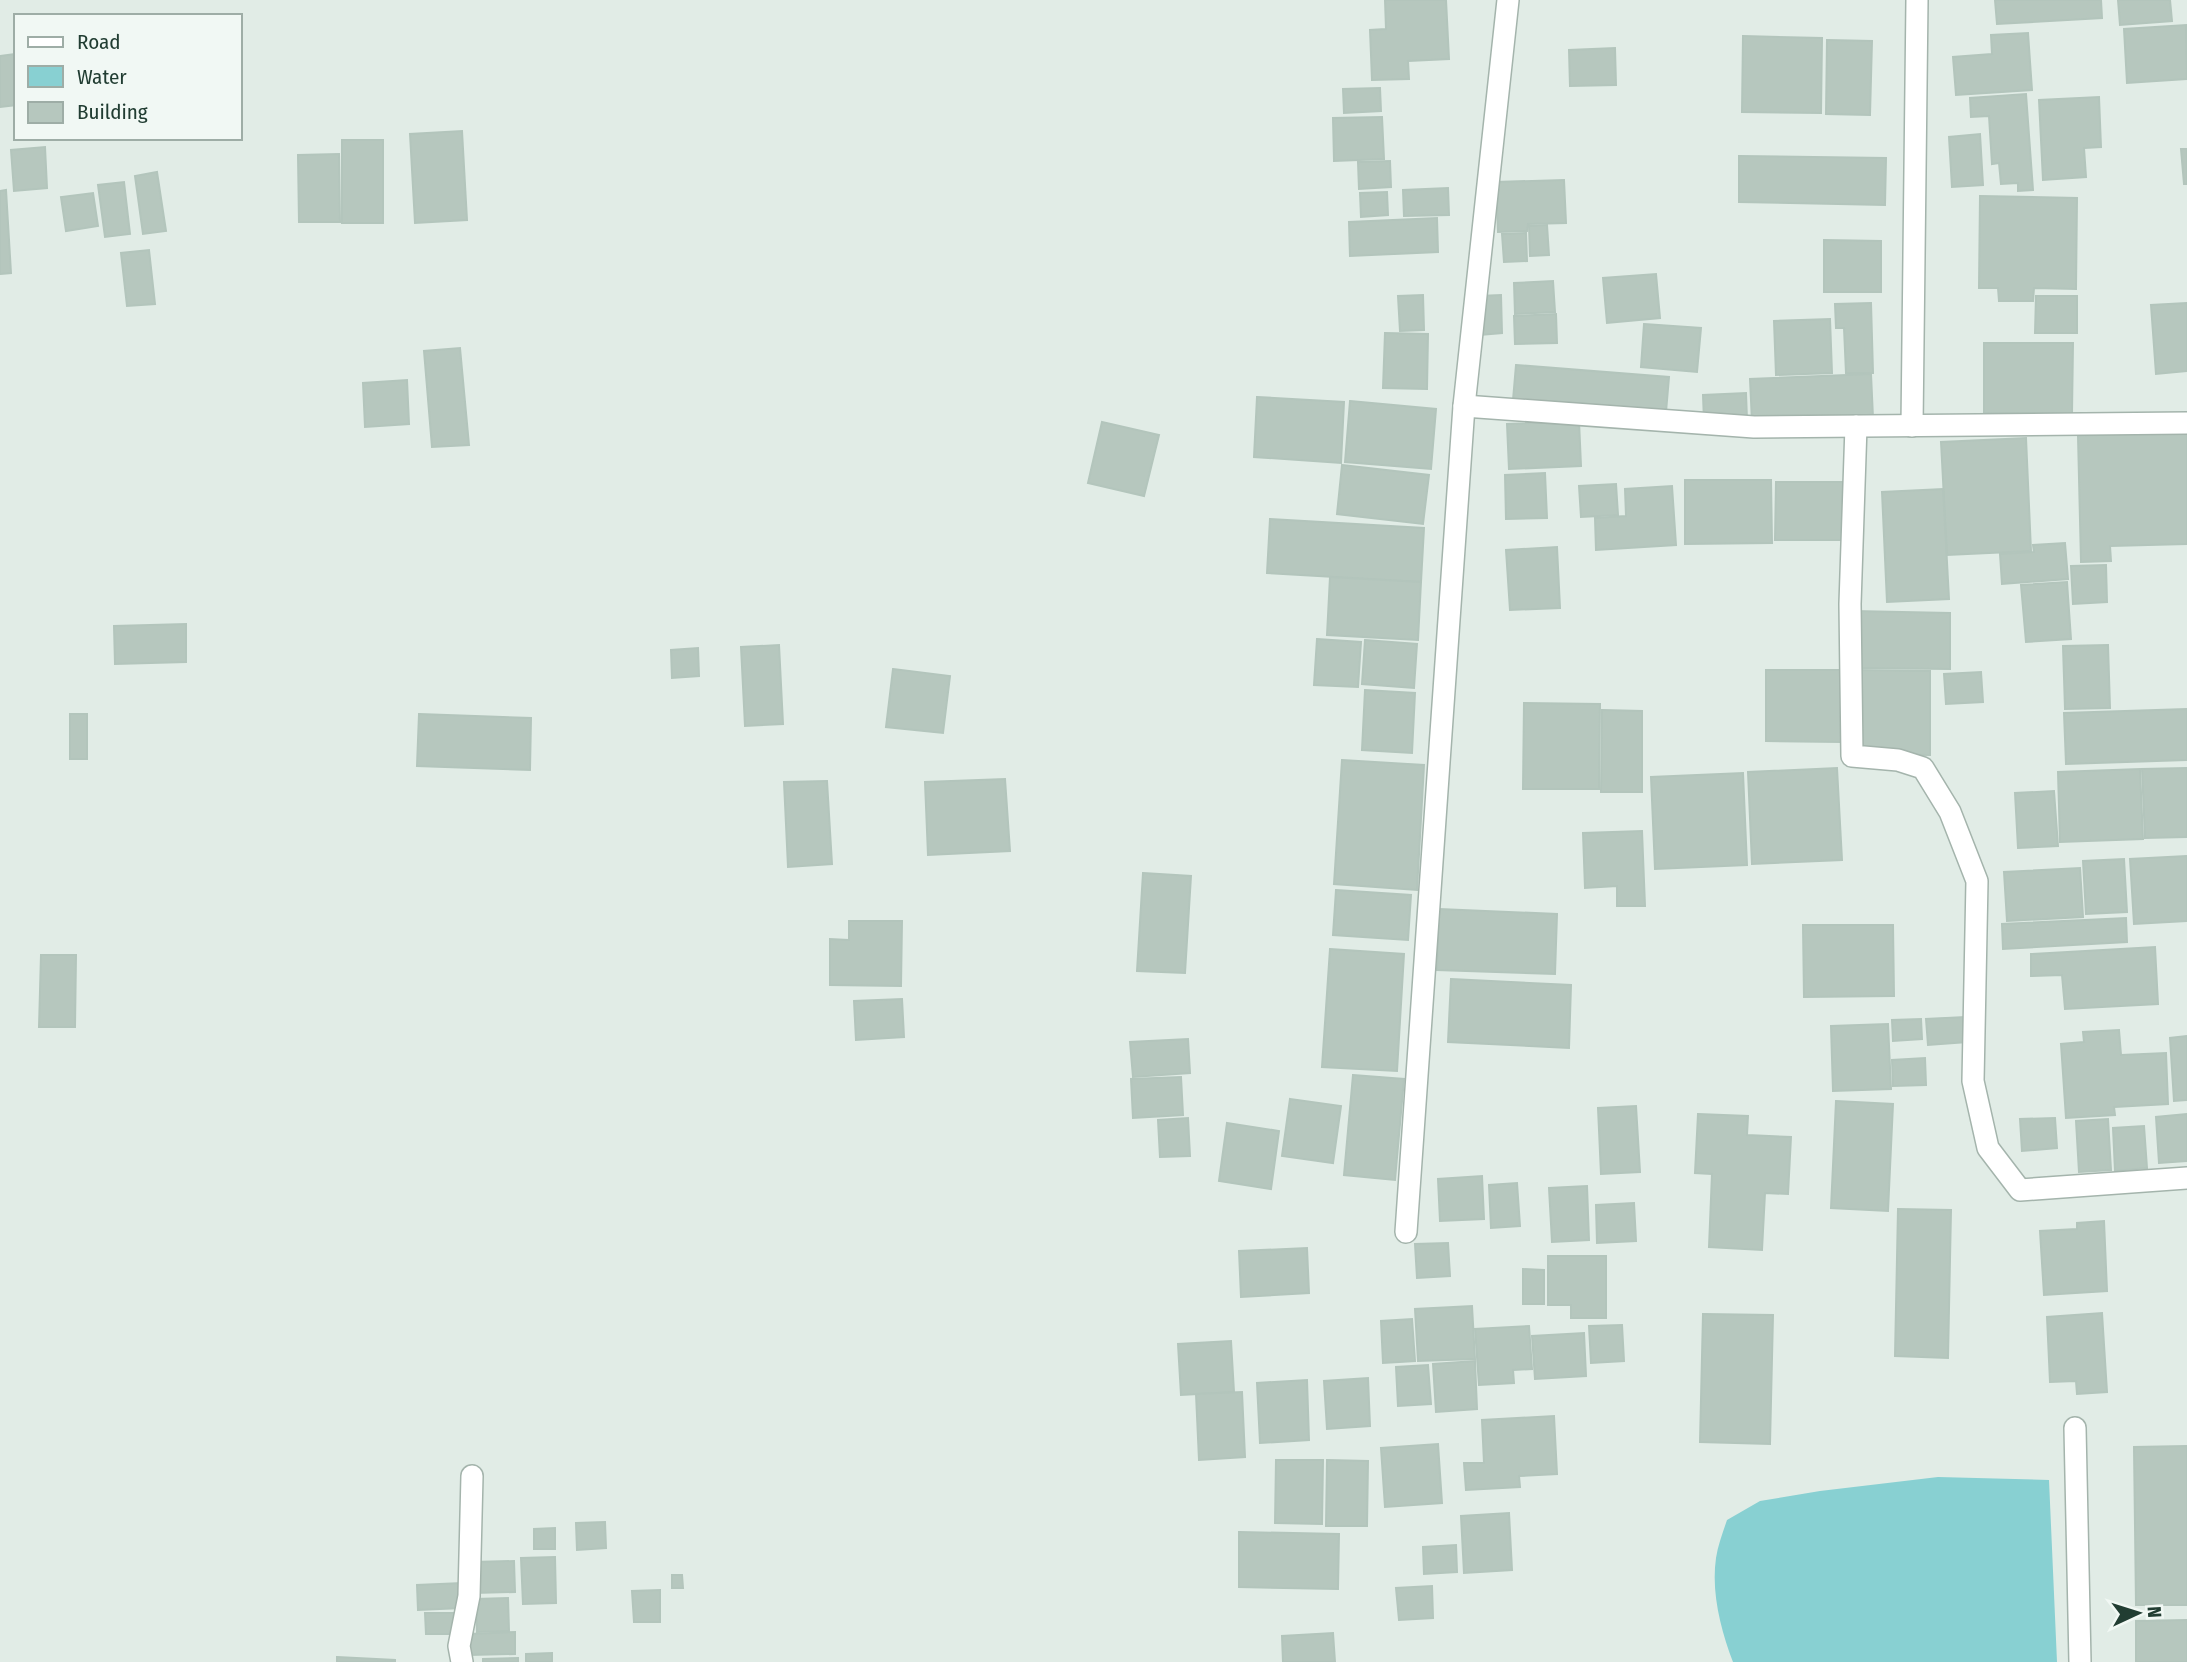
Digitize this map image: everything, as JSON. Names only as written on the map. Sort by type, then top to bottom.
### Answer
[{"type":"street","points":[[1406,1232],[1464,406],[1508,0]]},
{"type":"street","points":[[1912,426],[1917,0]]},
{"type":"street","points":[[1464,406],[1754,427],[2187,423]]},
{"type":"street","points":[[1856,426],[1850,604],[1852,756],[1898,760],[1923,768],[1950,812],[1977,881],[1973,1081],[1988,1149],[2020,1190],[2187,1178]]},
{"type":"street","points":[[2075,1427],[2080,1662]]},
{"type":"street","points":[[462,1662],[458,1646],[469,1596],[472,1476]]},
{"type":"water","points":[[1938,1477],[2049,1480],[2057,1662],[1733,1662],[1721,1624],[1715,1585],[1717,1553],[1727,1520],[1760,1501]]},
{"type":"building","points":[[1385,0],[1446,0],[1449,59],[1408,61],[1409,79],[1372,80],[1370,30],[1386,29]]},
{"type":"building","points":[[1995,0],[2101,0],[2102,18],[1997,24]]},
{"type":"building","points":[[2118,0],[2170,0],[2172,21],[2120,25]]},
{"type":"building","points":[[2186,25],[2187,79],[2127,83],[2124,29]]},
{"type":"building","points":[[2028,33],[2032,90],[1956,95],[1953,57],[1992,54],[1991,35]]},
{"type":"building","points":[[1743,36],[1822,38],[1821,113],[1742,112]]},
{"type":"building","points":[[1827,40],[1872,41],[1870,115],[1826,114]]},
{"type":"building","points":[[1615,48],[1616,85],[1570,86],[1569,50]]},
{"type":"building","points":[[14,54],[14,105],[0,107],[0,56]]},
{"type":"building","points":[[1380,88],[1381,111],[1344,113],[1343,89]]},
{"type":"building","points":[[2026,94],[2033,190],[2018,191],[2018,183],[2001,184],[1999,163],[1992,164],[1989,116],[1971,117],[1970,98]]},
{"type":"building","points":[[2099,97],[2101,147],[2084,148],[2086,177],[2043,180],[2039,100]]},
{"type":"building","points":[[1382,117],[1384,159],[1334,161],[1333,118]]},
{"type":"building","points":[[462,131],[467,220],[415,223],[410,134]]},
{"type":"building","points":[[1980,134],[1983,185],[1952,187],[1949,137]]},
{"type":"building","points":[[342,140],[383,140],[383,223],[342,223]]},
{"type":"building","points":[[45,147],[47,188],[14,191],[11,150]]},
{"type":"building","points":[[2181,149],[2187,149],[2187,184],[2184,184]]},
{"type":"building","points":[[339,154],[340,222],[299,222],[298,155]]},
{"type":"building","points":[[1739,156],[1886,158],[1885,205],[1739,202]]},
{"type":"building","points":[[1390,161],[1391,187],[1359,189],[1358,162]]},
{"type":"building","points":[[157,172],[166,231],[143,234],[135,176]]},
{"type":"building","points":[[1564,180],[1566,223],[1528,224],[1527,231],[1498,232],[1496,182]]},
{"type":"building","points":[[124,182],[130,234],[105,237],[98,185]]},
{"type":"building","points":[[1448,188],[1449,215],[1404,216],[1403,190]]},
{"type":"building","points":[[6,190],[11,273],[0,274],[0,191]]},
{"type":"building","points":[[1387,192],[1388,215],[1361,217],[1360,193]]},
{"type":"building","points":[[93,193],[98,226],[66,231],[61,197]]},
{"type":"building","points":[[1980,196],[2077,198],[2076,289],[2034,288],[2033,301],[1999,301],[1998,288],[1979,288]]},
{"type":"building","points":[[1437,218],[1438,252],[1350,256],[1349,222]]},
{"type":"building","points":[[1547,225],[1549,255],[1530,256],[1529,226]]},
{"type":"building","points":[[1526,233],[1527,261],[1504,262],[1502,234]]},
{"type":"building","points":[[1824,240],[1881,241],[1881,292],[1824,292]]},
{"type":"building","points":[[149,250],[155,304],[127,306],[121,253]]},
{"type":"building","points":[[1656,274],[1660,318],[1607,323],[1603,278]]},
{"type":"building","points":[[1553,281],[1555,312],[1515,314],[1514,283]]},
{"type":"building","points":[[1423,295],[1424,330],[1400,331],[1398,296]]},
{"type":"building","points":[[1501,295],[1502,333],[1480,335],[1479,296]]},
{"type":"building","points":[[2036,296],[2077,296],[2077,333],[2035,333]]},
{"type":"building","points":[[1871,303],[1873,373],[1846,373],[1844,328],[1836,328],[1835,304]]},
{"type":"building","points":[[2187,303],[2187,371],[2156,374],[2151,305]]},
{"type":"building","points":[[1556,314],[1557,343],[1515,344],[1514,316]]},
{"type":"building","points":[[1830,319],[1832,373],[1776,375],[1774,321]]},
{"type":"building","points":[[1644,324],[1701,328],[1697,372],[1641,367]]},
{"type":"building","points":[[1385,333],[1428,334],[1427,389],[1383,388]]},
{"type":"building","points":[[1984,343],[2073,343],[2072,413],[1984,413]]},
{"type":"building","points":[[460,348],[469,445],[432,447],[424,351]]},
{"type":"building","points":[[1516,365],[1669,377],[1666,412],[1513,400]]},
{"type":"building","points":[[1871,374],[1873,418],[1752,422],[1750,379]]},
{"type":"building","points":[[407,380],[409,424],[365,427],[363,383]]},
{"type":"building","points":[[1746,393],[1747,420],[1704,421],[1703,395]]},
{"type":"building","points":[[1257,397],[1344,402],[1341,463],[1254,457]]},
{"type":"building","points":[[1350,401],[1436,409],[1431,469],[1345,462]]},
{"type":"building","points":[[1579,421],[1581,466],[1509,469],[1507,424]]},
{"type":"building","points":[[1102,422],[1159,435],[1144,496],[1088,483]]},
{"type":"building","points":[[2187,432],[2187,544],[2110,546],[2111,561],[2081,562],[2078,436]]},
{"type":"building","points":[[2026,438],[2031,551],[1947,555],[1941,442]]},
{"type":"building","points":[[1342,465],[1429,475],[1423,524],[1337,514]]},
{"type":"building","points":[[1545,473],[1547,518],[1506,519],[1505,475]]},
{"type":"building","points":[[1685,480],[1771,480],[1772,543],[1685,544]]},
{"type":"building","points":[[1776,482],[1848,482],[1847,540],[1775,540]]},
{"type":"building","points":[[1616,484],[1618,515],[1581,517],[1579,486]]},
{"type":"building","points":[[1672,486],[1676,545],[1596,550],[1595,518],[1626,516],[1625,489]]},
{"type":"building","points":[[1943,489],[1949,599],[1887,602],[1882,492]]},
{"type":"building","points":[[1270,519],[1424,528],[1421,582],[1267,573]]},
{"type":"building","points":[[2065,543],[2068,579],[2002,584],[2000,554],[2034,552],[2033,545]]},
{"type":"building","points":[[1557,547],[1560,608],[1510,610],[1506,550]]},
{"type":"building","points":[[2106,565],[2107,602],[2073,604],[2071,566]]},
{"type":"building","points":[[1330,577],[1421,582],[1418,640],[1327,635]]},
{"type":"building","points":[[2067,582],[2071,639],[2026,642],[2021,585]]},
{"type":"building","points":[[1853,611],[1950,613],[1950,669],[1853,668]]},
{"type":"building","points":[[186,624],[186,662],[115,664],[114,626]]},
{"type":"building","points":[[1317,639],[1361,642],[1358,687],[1314,685]]},
{"type":"building","points":[[1365,640],[1417,644],[1414,688],[1362,684]]},
{"type":"building","points":[[779,645],[783,724],[745,726],[741,647]]},
{"type":"building","points":[[2108,645],[2110,708],[2065,709],[2063,646]]},
{"type":"building","points":[[698,648],[699,676],[672,678],[671,650]]},
{"type":"building","points":[[893,669],[950,676],[943,733],[886,727]]},
{"type":"building","points":[[1766,670],[1842,670],[1841,742],[1766,741]]},
{"type":"building","points":[[1855,670],[1930,671],[1930,755],[1854,754]]},
{"type":"building","points":[[1981,672],[1983,702],[1946,704],[1944,674]]},
{"type":"building","points":[[1365,690],[1415,693],[1412,753],[1362,750]]},
{"type":"building","points":[[1524,703],[1600,704],[1599,789],[1523,789]]},
{"type":"building","points":[[2187,709],[2187,760],[2066,764],[2064,713]]},
{"type":"building","points":[[1602,710],[1642,711],[1642,792],[1601,792]]},
{"type":"building","points":[[70,714],[87,714],[87,759],[70,759]]},
{"type":"building","points":[[419,714],[531,718],[530,770],[417,766]]},
{"type":"building","points":[[1342,760],[1424,765],[1417,890],[1334,884]]},
{"type":"building","points":[[1837,768],[1842,860],[1752,864],[1748,772]]},
{"type":"building","points":[[2187,768],[2187,837],[2145,838],[2142,769]]},
{"type":"building","points":[[2140,769],[2143,839],[2060,842],[2058,772]]},
{"type":"building","points":[[1743,773],[1747,865],[1655,869],[1651,777]]},
{"type":"building","points":[[1005,779],[1010,851],[928,855],[925,782]]},
{"type":"building","points":[[827,781],[832,864],[788,867],[784,782]]},
{"type":"building","points":[[2054,791],[2058,846],[2018,848],[2015,793]]},
{"type":"building","points":[[1642,831],[1645,906],[1617,906],[1617,886],[1585,888],[1583,833]]},
{"type":"building","points":[[2187,856],[2187,921],[2134,924],[2130,859]]},
{"type":"building","points":[[2124,859],[2127,912],[2086,914],[2083,861]]},
{"type":"building","points":[[2080,868],[2083,917],[2007,921],[2004,872]]},
{"type":"building","points":[[1143,873],[1191,876],[1185,973],[1137,971]]},
{"type":"building","points":[[1336,890],[1411,895],[1408,940],[1333,935]]},
{"type":"building","points":[[1439,909],[1557,914],[1555,974],[1437,970]]},
{"type":"building","points":[[2126,918],[2127,942],[2003,949],[2002,924]]},
{"type":"building","points":[[849,921],[902,921],[901,986],[830,985],[830,939],[849,940]]},
{"type":"building","points":[[1803,925],[1893,925],[1894,996],[1804,997]]},
{"type":"building","points":[[2155,947],[2158,1004],[2065,1009],[2062,975],[2031,976],[2031,954]]},
{"type":"building","points":[[1330,949],[1404,954],[1397,1071],[1322,1067]]},
{"type":"building","points":[[41,955],[76,955],[75,1027],[39,1027]]},
{"type":"building","points":[[1451,979],[1571,985],[1569,1048],[1448,1042]]},
{"type":"building","points":[[902,999],[904,1037],[856,1040],[854,1001]]},
{"type":"building","points":[[1965,1017],[1967,1042],[1928,1045],[1926,1019]]},
{"type":"building","points":[[1921,1019],[1922,1039],[1893,1041],[1892,1020]]},
{"type":"building","points":[[1888,1024],[1891,1089],[1833,1091],[1831,1026]]},
{"type":"building","points":[[2119,1030],[2121,1055],[2166,1053],[2168,1104],[2114,1107],[2115,1115],[2066,1118],[2061,1044],[2084,1042],[2083,1032]]},
{"type":"building","points":[[2187,1036],[2187,1100],[2174,1101],[2170,1038]]},
{"type":"building","points":[[1188,1039],[1190,1073],[1133,1077],[1130,1042]]},
{"type":"building","points":[[1925,1058],[1926,1085],[1893,1086],[1892,1060]]},
{"type":"building","points":[[1353,1075],[1404,1079],[1395,1180],[1344,1175]]},
{"type":"building","points":[[1181,1077],[1183,1115],[1133,1118],[1131,1079]]},
{"type":"building","points":[[1290,1099],[1341,1106],[1333,1163],[1282,1156]]},
{"type":"building","points":[[1836,1101],[1893,1104],[1888,1211],[1831,1208]]},
{"type":"building","points":[[1636,1106],[1640,1172],[1601,1174],[1598,1108]]},
{"type":"building","points":[[1698,1114],[1748,1116],[1747,1135],[1791,1137],[1788,1194],[1765,1193],[1762,1250],[1709,1247],[1712,1174],[1695,1173]]},
{"type":"building","points":[[2187,1114],[2187,1161],[2159,1163],[2156,1117]]},
{"type":"building","points":[[1188,1118],[1190,1156],[1160,1157],[1158,1120]]},
{"type":"building","points":[[2055,1118],[2057,1148],[2022,1151],[2020,1119]]},
{"type":"building","points":[[2108,1119],[2111,1170],[2079,1172],[2076,1121]]},
{"type":"building","points":[[1227,1123],[1279,1131],[1271,1189],[1219,1181]]},
{"type":"building","points":[[2144,1126],[2147,1168],[2115,1171],[2113,1128]]},
{"type":"building","points":[[1482,1176],[1484,1219],[1440,1221],[1438,1179]]},
{"type":"building","points":[[1517,1183],[1520,1226],[1491,1228],[1489,1185]]},
{"type":"building","points":[[1587,1186],[1589,1240],[1552,1242],[1549,1188]]},
{"type":"building","points":[[1634,1203],[1636,1241],[1597,1243],[1596,1205]]},
{"type":"building","points":[[1898,1209],[1951,1210],[1948,1358],[1895,1356]]},
{"type":"building","points":[[2104,1221],[2107,1291],[2044,1295],[2040,1231],[2077,1229],[2077,1223]]},
{"type":"building","points":[[1448,1243],[1450,1276],[1417,1278],[1415,1244]]},
{"type":"building","points":[[1307,1248],[1309,1293],[1241,1297],[1239,1251]]},
{"type":"building","points":[[1548,1256],[1606,1256],[1606,1318],[1571,1318],[1571,1305],[1548,1305]]},
{"type":"building","points":[[1523,1269],[1544,1270],[1544,1304],[1523,1304]]},
{"type":"building","points":[[1472,1306],[1475,1359],[1418,1361],[1415,1309]]},
{"type":"building","points":[[2102,1313],[2107,1392],[2077,1394],[2076,1381],[2050,1382],[2047,1317]]},
{"type":"building","points":[[1703,1314],[1773,1315],[1770,1444],[1700,1442]]},
{"type":"building","points":[[1412,1319],[1415,1361],[1383,1363],[1381,1321]]},
{"type":"building","points":[[1622,1325],[1624,1361],[1591,1363],[1589,1326]]},
{"type":"building","points":[[1529,1326],[1532,1369],[1513,1370],[1514,1383],[1479,1385],[1475,1329]]},
{"type":"building","points":[[1584,1333],[1586,1376],[1535,1379],[1532,1336]]},
{"type":"building","points":[[1231,1341],[1234,1392],[1181,1395],[1178,1344]]},
{"type":"building","points":[[1475,1361],[1477,1409],[1436,1412],[1433,1364]]},
{"type":"building","points":[[1428,1365],[1431,1404],[1398,1406],[1396,1367]]},
{"type":"building","points":[[1368,1378],[1370,1426],[1327,1429],[1324,1381]]},
{"type":"building","points":[[1307,1380],[1309,1440],[1260,1443],[1257,1383]]},
{"type":"building","points":[[1242,1392],[1245,1457],[1199,1460],[1196,1394]]},
{"type":"building","points":[[1554,1416],[1557,1474],[1519,1476],[1520,1487],[1466,1490],[1464,1463],[1484,1463],[1482,1420]]},
{"type":"building","points":[[1438,1444],[1442,1503],[1385,1507],[1381,1448]]},
{"type":"building","points":[[2187,1446],[2187,1605],[2136,1605],[2134,1447]]},
{"type":"building","points":[[1276,1460],[1323,1460],[1322,1524],[1275,1523]]},
{"type":"building","points":[[1327,1460],[1368,1461],[1367,1526],[1326,1526]]},
{"type":"building","points":[[1509,1513],[1512,1570],[1464,1573],[1461,1516]]},
{"type":"building","points":[[605,1522],[606,1548],[577,1550],[576,1523]]},
{"type":"building","points":[[555,1528],[555,1549],[534,1549],[534,1529]]},
{"type":"building","points":[[1239,1532],[1339,1534],[1338,1589],[1239,1587]]},
{"type":"building","points":[[1456,1545],[1457,1572],[1424,1574],[1423,1547]]},
{"type":"building","points":[[555,1557],[556,1603],[523,1604],[521,1558]]},
{"type":"building","points":[[514,1561],[515,1592],[474,1593],[473,1562]]},
{"type":"building","points":[[672,1575],[682,1575],[683,1588],[672,1588]]},
{"type":"building","points":[[462,1583],[462,1608],[418,1610],[417,1585]]},
{"type":"building","points":[[1432,1586],[1433,1618],[1399,1620],[1396,1588]]},
{"type":"building","points":[[660,1590],[660,1622],[634,1622],[632,1591]]},
{"type":"building","points":[[508,1598],[509,1631],[477,1632],[476,1599]]},
{"type":"building","points":[[425,1613],[455,1613],[455,1634],[426,1634]]},
{"type":"building","points":[[2187,1620],[2187,1662],[2136,1662],[2136,1621]]},
{"type":"building","points":[[515,1632],[515,1654],[469,1655],[469,1634]]},
{"type":"building","points":[[1333,1633],[1335,1662],[1283,1662],[1282,1636]]},
{"type":"building","points":[[552,1653],[552,1662],[526,1662],[526,1654]]},
{"type":"building","points":[[337,1657],[395,1660],[395,1662],[337,1662]]},
{"type":"building","points":[[518,1658],[518,1662],[483,1662],[483,1659]]}]
